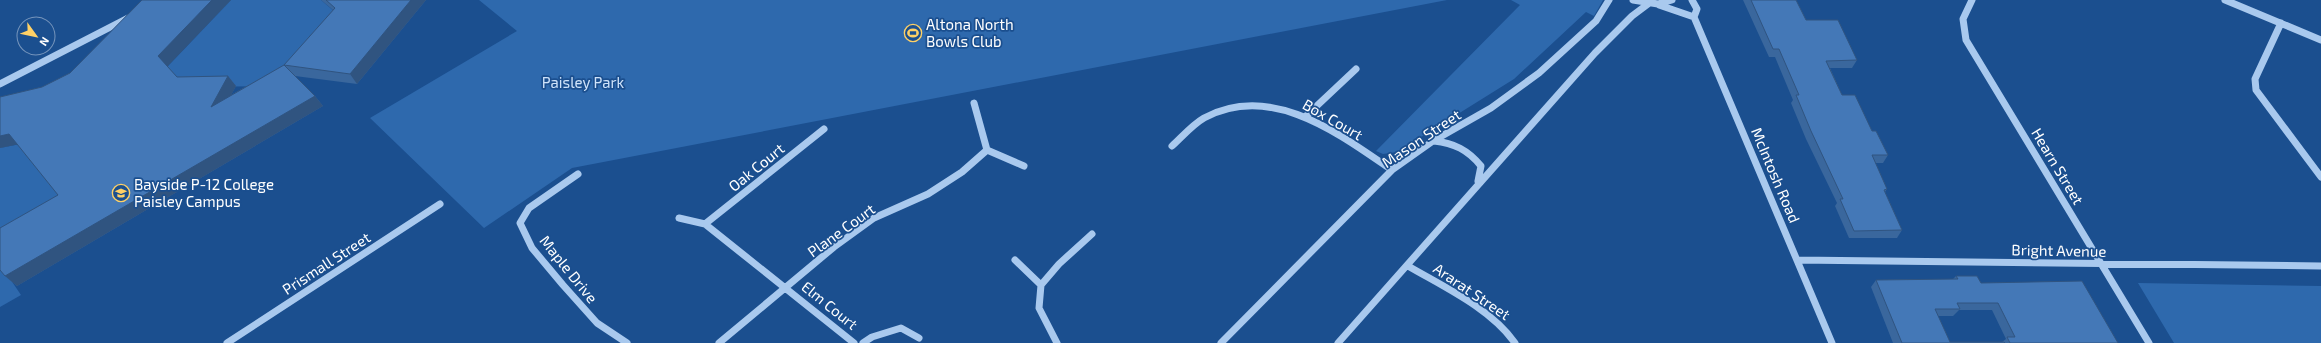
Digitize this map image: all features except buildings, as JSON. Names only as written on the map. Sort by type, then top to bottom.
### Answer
[{"type":"street","name":"Mason Street","points":[[1221,343],[1392,170],[1434,142],[1491,108],[1539,73],[1596,20],[1608,0]]},
{"type":"street","points":[[1633,0],[1648,4],[1658,4],[1672,0]]},
{"type":"street","name":"McIntosh Road","points":[[1692,0],[1697,9],[1694,17],[1832,343]]},
{"type":"street","name":"Hearn Street","points":[[1972,0],[1962,15],[1962,27],[1966,40],[2149,343]]},
{"type":"street","points":[[2225,0],[2321,40]]},
{"type":"street","points":[[1338,343],[1408,266],[1475,187],[1595,53],[1632,16],[1648,4]]},
{"type":"street","points":[[1658,4],[1694,17]]},
{"type":"street","points":[[0,84],[128,18]]},
{"type":"street","points":[[2281,23],[2255,79],[2256,90],[2263,102],[2321,177]]},
{"type":"street","points":[[1306,116],[1356,68]]},
{"type":"street","points":[[974,102],[987,150],[1024,166]]},
{"type":"street","name":"Box Court","points":[[1172,146],[1204,119],[1225,109],[1271,105],[1306,116],[1392,170]]},
{"type":"street","name":"Oak Court","points":[[705,224],[824,129]]},
{"type":"street","points":[[1434,142],[1449,142],[1462,148],[1475,158],[1481,166],[1480,176],[1475,187]]},
{"type":"street","name":"Plane Court","points":[[719,343],[787,288],[834,247],[874,218],[928,194],[962,172],[987,150]]},
{"type":"street","name":"Maple Drive","points":[[578,174],[529,208],[520,223],[532,248],[563,285],[597,322],[627,343]]},
{"type":"street","name":"Prismall Street","points":[[227,343],[440,204]]},
{"type":"street","points":[[679,218],[705,224],[787,288]]},
{"type":"street","points":[[1057,343],[1039,308],[1041,284],[1059,264],[1092,234]]},
{"type":"street","points":[[1015,260],[1041,284]]},
{"type":"street","name":"Bright Avenue","points":[[1797,260],[2321,266]]},
{"type":"street","name":"Ararat Street","points":[[1408,266],[1493,320],[1511,335],[1515,343]]},
{"type":"street","name":"Elm Court","points":[[787,288],[854,343]]},
{"type":"street","name":"Elm Court","points":[[863,343],[872,337],[901,328],[919,338]]},
{"type":"green space","points":[[231,0],[321,0],[342,18],[274,86],[186,87],[167,67]]},
{"type":"green space","name":"Paisley Park","points":[[479,0],[1447,0],[572,168],[484,228],[370,118],[517,31]]},
{"type":"green space","points":[[1511,0],[1603,0],[1594,16],[1586,12],[1514,79],[1397,152],[1383,154],[1376,151],[1520,5]]},
{"type":"green space","points":[[20,144],[68,205],[0,244],[0,148]]},
{"type":"green space","points":[[0,264],[21,295],[0,307]]},
{"type":"green space","points":[[2138,283],[2321,286],[2321,343],[2174,343]]},
{"type":"place","name":"Altona North Bowls Club","points":[[913,33]]},
{"type":"place","name":"Bayside P-12 College Paisley Campus","points":[[121,193]]}]
